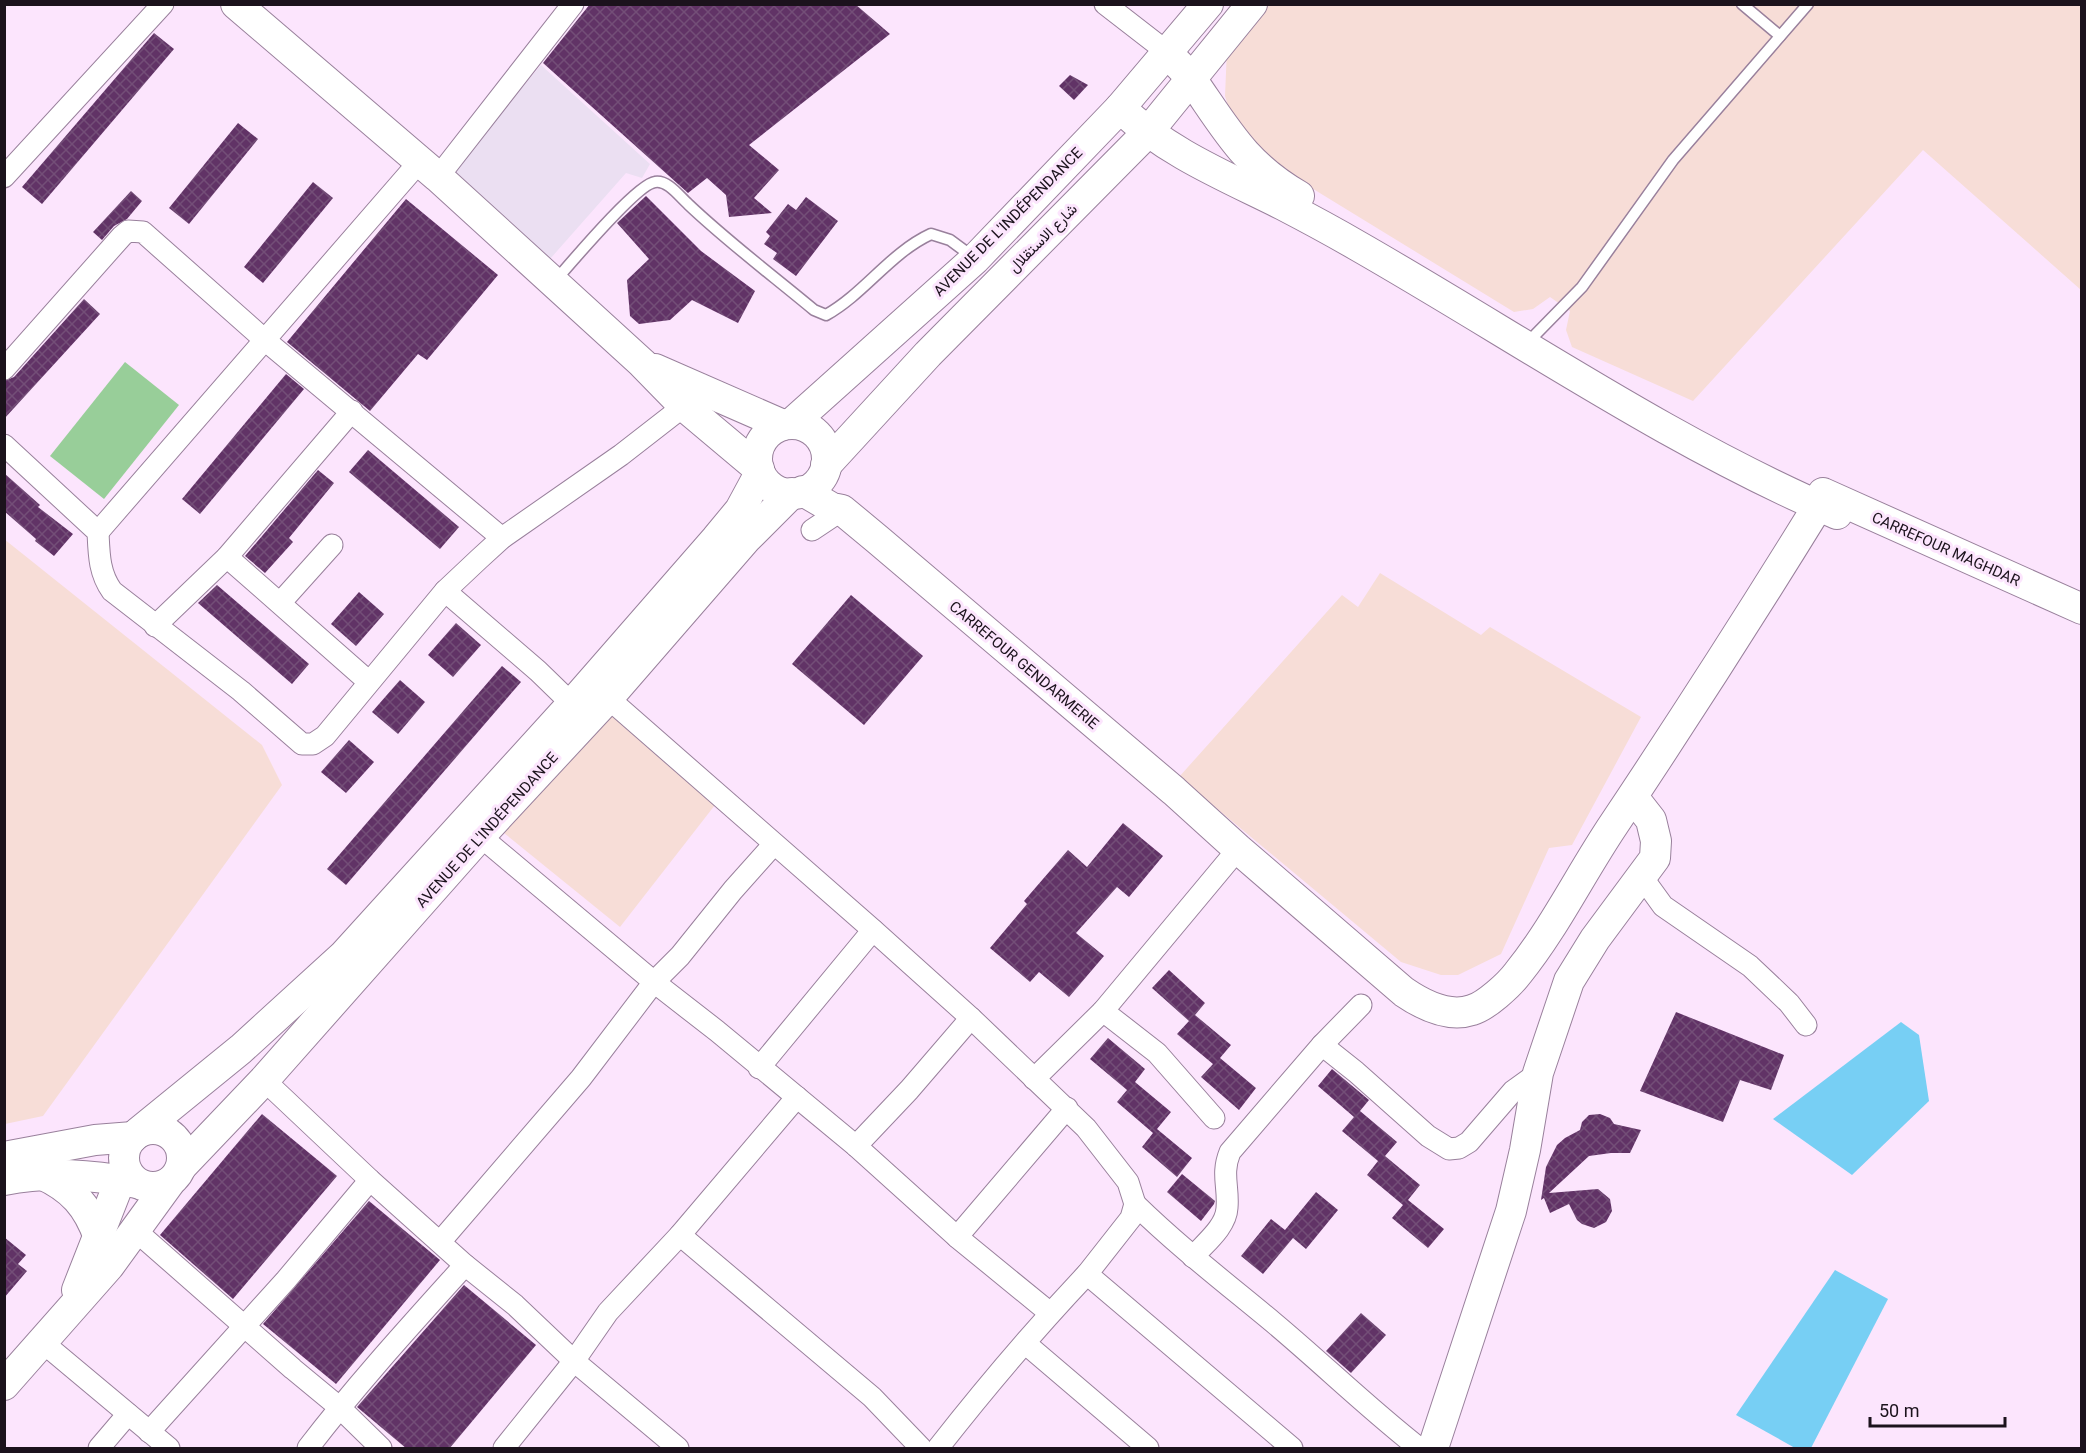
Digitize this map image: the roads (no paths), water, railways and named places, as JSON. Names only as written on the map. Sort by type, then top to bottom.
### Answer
[{"type":"main road","points":[[236,4],[429,169],[642,363],[684,406],[759,471],[773,488],[782,492],[811,480],[828,487],[842,510]]},
{"type":"main road","name":"AVENUE DE L'INDÉPENDANCE","points":[[787,424],[975,259],[1120,108],[1208,4]]},
{"type":"main road","name":"شارع الاستقلال","points":[[811,480],[928,354],[1148,132],[1252,4]]},
{"type":"main road","points":[[1217,46],[1214,69],[1216,93],[1222,117],[1232,140]]},
{"type":"main road","points":[[1167,52],[1192,80],[1232,140],[1264,172],[1287,189],[1821,499]]},
{"type":"main road","points":[[1120,108],[1148,132],[1188,158],[1359,246],[1619,402],[1734,466],[1821,499],[2082,621]]},
{"type":"main road","points":[[642,363],[787,424],[810,429],[824,444],[811,480]]},
{"type":"main road","points":[[759,471],[757,458],[759,447],[773,429],[787,424]]},
{"type":"main road","name":"AVENUE DE L'INDÉPENDANCE","points":[[136,1135],[257,1035],[344,955],[572,705],[728,524],[740,510],[759,471]]},
{"type":"main road","name":"AVENUE DE L'INDÉPENDANCE","points":[[4,1385],[41,1341],[82,1298],[136,1231],[176,1174],[264,1080],[480,836],[608,698],[746,539],[811,480]]},
{"type":"main road","name":"CARREFOUR MAGHDAR","points":[[1821,499],[2082,609]]},
{"type":"main road","name":"CARREFOUR GENDARMERIE","points":[[842,510],[1174,791],[1404,992],[1418,1002],[1435,1009],[1456,1012],[1473,1010],[1503,988],[1517,974],[1543,938],[1614,824],[1702,692],[1821,499]]},
{"type":"main road","points":[[1433,1449],[1511,1211],[1525,1150],[1538,1073],[1569,981],[1595,939],[1655,858],[1656,841],[1651,820],[1633,797]]},
{"type":"main road","points":[[4,1157],[95,1140],[136,1135],[149,1129],[168,1133],[175,1139],[182,1157],[176,1174],[154,1187],[128,1177],[68,1174],[41,1174],[4,1180]]},
{"type":"main road","points":[[128,1177],[124,1151],[136,1135]]},
{"type":"main road","points":[[41,1174],[58,1181],[78,1198],[93,1221],[99,1238]]},
{"type":"main road","name":"AVENUE DE L'INDÉPENDANCE","points":[[64,1317],[128,1177]]},
{"type":"street","points":[[8,167],[163,4]]},
{"type":"street","points":[[98,532],[266,341],[429,169],[573,4]]},
{"type":"street","points":[[1105,4],[1167,52]]},
{"type":"street","points":[[4,369],[112,246],[129,231],[143,232],[266,341],[502,538]]},
{"type":"street","points":[[4,445],[98,532],[100,569],[112,591],[241,692],[302,744],[313,744],[325,736],[445,591],[502,538],[621,455],[684,406]]},
{"type":"street","points":[[155,626],[227,557],[352,411]]},
{"type":"street","points":[[812,530],[842,510]]},
{"type":"street","points":[[280,603],[332,545]]},
{"type":"street","points":[[227,557],[369,682]]},
{"type":"street","points":[[445,591],[538,671],[572,705]]},
{"type":"street","points":[[608,698],[873,930],[1067,1108],[1086,1128],[1128,1182],[1136,1204],[1193,1257],[1275,1323],[1392,1428],[1419,1449]]},
{"type":"street","points":[[480,836],[654,982],[856,1146],[957,1237],[1050,1313]]},
{"type":"street","points":[[440,1242],[581,1078],[654,982],[680,956],[733,890],[774,844]]},
{"type":"street","points":[[1034,1079],[1103,1011],[1238,849]]},
{"type":"street","points":[[1642,878],[1663,906],[1750,966],[1789,1003],[1806,1025]]},
{"type":"street","points":[[759,1068],[873,930]]},
{"type":"street","points":[[1193,1257],[1222,1224],[1226,1215],[1225,1164],[1230,1152],[1322,1045],[1361,1005]]},
{"type":"street","points":[[1103,1011],[1157,1053],[1214,1118]]},
{"type":"street","points":[[856,1146],[909,1090],[970,1018]]},
{"type":"street","points":[[1322,1045],[1428,1136],[1449,1149],[1459,1148],[1469,1142],[1513,1091],[1538,1073]]},
{"type":"street","points":[[264,1080],[465,1265],[515,1305],[574,1361],[678,1449]]},
{"type":"street","points":[[504,1449],[574,1361],[608,1312],[680,1235],[797,1098]]},
{"type":"street","points":[[957,1237],[1067,1108]]},
{"type":"street","points":[[149,1432],[245,1327],[370,1180]]},
{"type":"street","points":[[938,1449],[981,1393],[1087,1274],[1131,1218],[1136,1204]]},
{"type":"street","points":[[136,1231],[339,1407],[381,1449]]},
{"type":"street","points":[[680,1235],[872,1397],[921,1449]]},
{"type":"street","points":[[308,1449],[339,1407],[465,1265]]},
{"type":"street","points":[[1087,1274],[1292,1449]]},
{"type":"street","points":[[41,1341],[169,1449]]},
{"type":"street","points":[[1026,1344],[1148,1449]]},
{"type":"street","points":[[99,1449],[128,1414]]},
{"type":"lane","points":[[1743,4],[1780,36]]},
{"type":"lane","points":[[1535,335],[1582,287],[1673,160],[1808,4]]},
{"type":"lane","points":[[554,282],[621,209],[644,187],[654,182],[666,184],[700,216],[814,310],[826,315],[840,308],[894,258],[931,234],[950,240],[975,259]]},
{"type":"water","points":[[1901,1022],[1919,1035],[1929,1101],[1852,1175],[1773,1119]]},
{"type":"water","points":[[1835,1270],[1888,1299],[1811,1448],[1795,1448],[1736,1415]]}]
